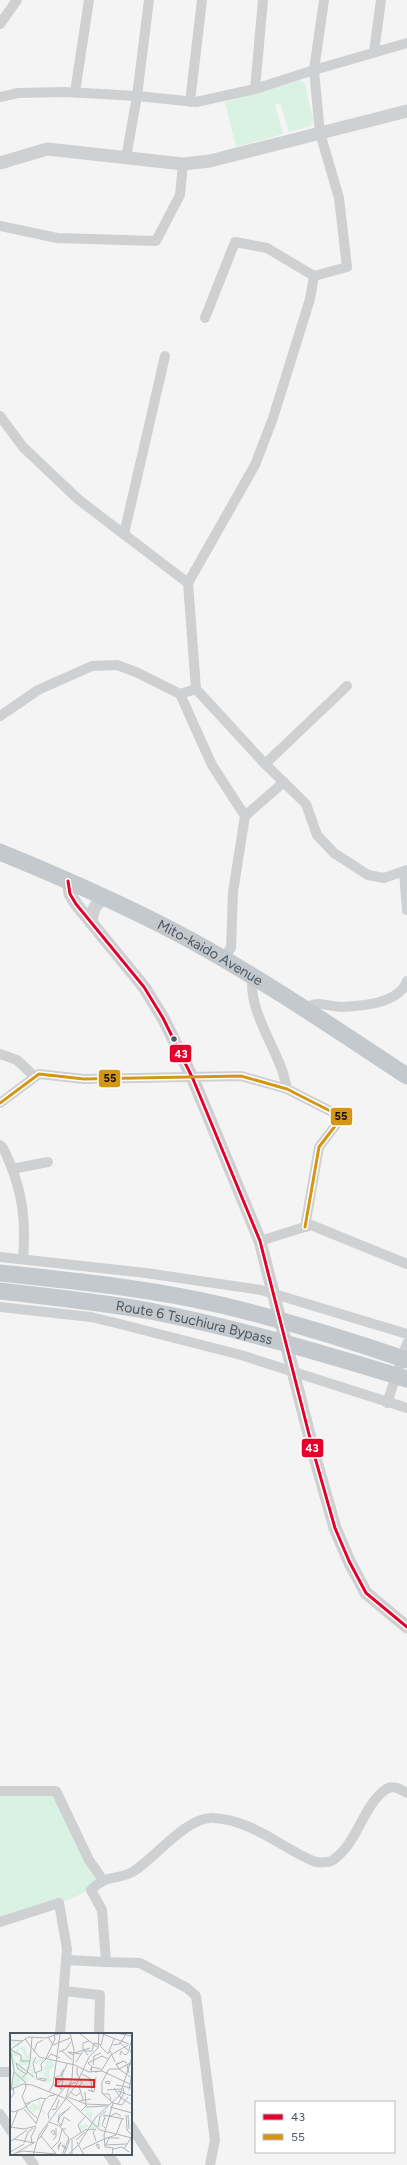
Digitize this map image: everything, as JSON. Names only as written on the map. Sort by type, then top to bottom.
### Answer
[{"type":"highway","name":"Mito-kaido Avenue","points":[[0,852],[68,881],[162,925],[306,1009],[407,1076]]},
{"type":"highway","name":"Route 6 Tsuchiura Bypass","points":[[0,1273],[144,1291],[221,1305],[332,1335],[407,1360]]},
{"type":"highway","name":"Route 6 Tsuchiura Bypass","points":[[0,1291],[149,1311],[216,1325],[326,1354],[407,1379]]},
{"type":"street","points":[[0,24],[17,0]]},
{"type":"street","points":[[75,92],[89,0]]},
{"type":"street","points":[[126,158],[137,96],[150,0]]},
{"type":"street","points":[[190,102],[202,0]]},
{"type":"street","points":[[255,89],[263,0]]},
{"type":"street","points":[[206,318],[235,242],[267,248],[314,276],[347,267],[338,198],[320,133],[314,70],[324,0]]},
{"type":"street","points":[[374,52],[380,0]]},
{"type":"street","points":[[0,98],[18,93],[75,92],[196,102],[255,89],[407,43]]},
{"type":"street","points":[[0,163],[47,149],[183,164],[210,162],[407,111]]},
{"type":"street","points":[[0,226],[57,238],[156,241],[180,195],[183,164]]},
{"type":"street","points":[[314,276],[310,300],[273,418],[255,465],[188,583],[196,689],[265,764],[306,804],[318,835],[334,853],[368,875],[384,878],[406,871],[407,910]]},
{"type":"street","points":[[124,534],[165,356]]},
{"type":"street","points":[[0,416],[23,447],[79,500],[188,583]]},
{"type":"street","points":[[0,716],[38,690],[92,666],[117,665],[136,672],[180,694],[212,765],[244,816],[233,892],[231,948],[222,959]]},
{"type":"street","points":[[265,764],[347,686]]},
{"type":"street","points":[[180,694],[196,689]]},
{"type":"street","points":[[244,816],[284,782]]},
{"type":"street","points":[[68,881],[70,894],[91,923],[144,987],[163,1018],[192,1079],[260,1241],[335,1528],[349,1561],[366,1593],[407,1627]]},
{"type":"street","points":[[91,923],[94,908],[99,901],[105,898]]},
{"type":"street","points":[[253,977],[254,1003],[282,1068],[287,1090]]},
{"type":"street","points":[[306,1009],[310,1005],[315,1004],[340,1007],[386,1000],[405,988],[407,981]]},
{"type":"street","points":[[0,1054],[17,1060],[35,1077]]},
{"type":"street","points":[[0,1103],[39,1074],[84,1079],[192,1079],[241,1076],[287,1090],[342,1117],[319,1147],[305,1227]]},
{"type":"street","points":[[0,1145],[12,1169],[22,1198],[25,1236],[23,1258]]},
{"type":"street","points":[[12,1169],[48,1162]]},
{"type":"street","points":[[260,1241],[311,1225],[407,1264]]},
{"type":"street","points":[[0,1257],[23,1258],[146,1273],[261,1290],[407,1334]]},
{"type":"street","points":[[0,1307],[91,1317],[116,1323],[240,1355],[388,1400],[407,1408]]},
{"type":"street","points":[[388,1400],[407,1343]]},
{"type":"street","points":[[106,1962],[102,1910],[91,1890],[103,1880],[123,1877],[134,1871],[190,1825],[211,1818],[246,1825],[278,1840],[314,1862],[331,1861],[345,1850],[375,1802],[386,1789],[397,1787],[407,1793]]},
{"type":"street","points":[[0,1790],[56,1791],[90,1860],[103,1880]]},
{"type":"street","points":[[0,1922],[59,1903],[68,1949],[60,2033]]},
{"type":"street","points":[[67,1960],[140,1963],[187,1988],[196,1996],[215,2140],[210,2165]]},
{"type":"street","points":[[64,1991],[100,1995],[99,2033]]},
{"type":"street","points":[[132,2128],[156,2165]]},
{"type":"street","points":[[27,2155],[34,2165]]},
{"type":"street","points":[[109,2155],[116,2165]]},
{"type":"green space","points":[[300,80],[306,85],[307,96],[314,120],[310,126],[289,132],[280,103],[275,105],[283,134],[236,147],[225,102]]},
{"type":"green space","points":[[0,1791],[56,1791],[103,1880],[80,1895],[54,1906],[0,1922]]},
{"type":"transit line","name":"43","points":[[68,881],[70,894],[76,904],[144,987],[163,1018],[193,1079],[260,1241],[314,1454],[335,1528],[349,1561],[366,1593],[407,1627]]},
{"type":"transit line","name":"55","points":[[0,1103],[39,1074],[84,1079],[241,1076],[287,1089],[342,1117],[319,1147],[305,1227]]}]
